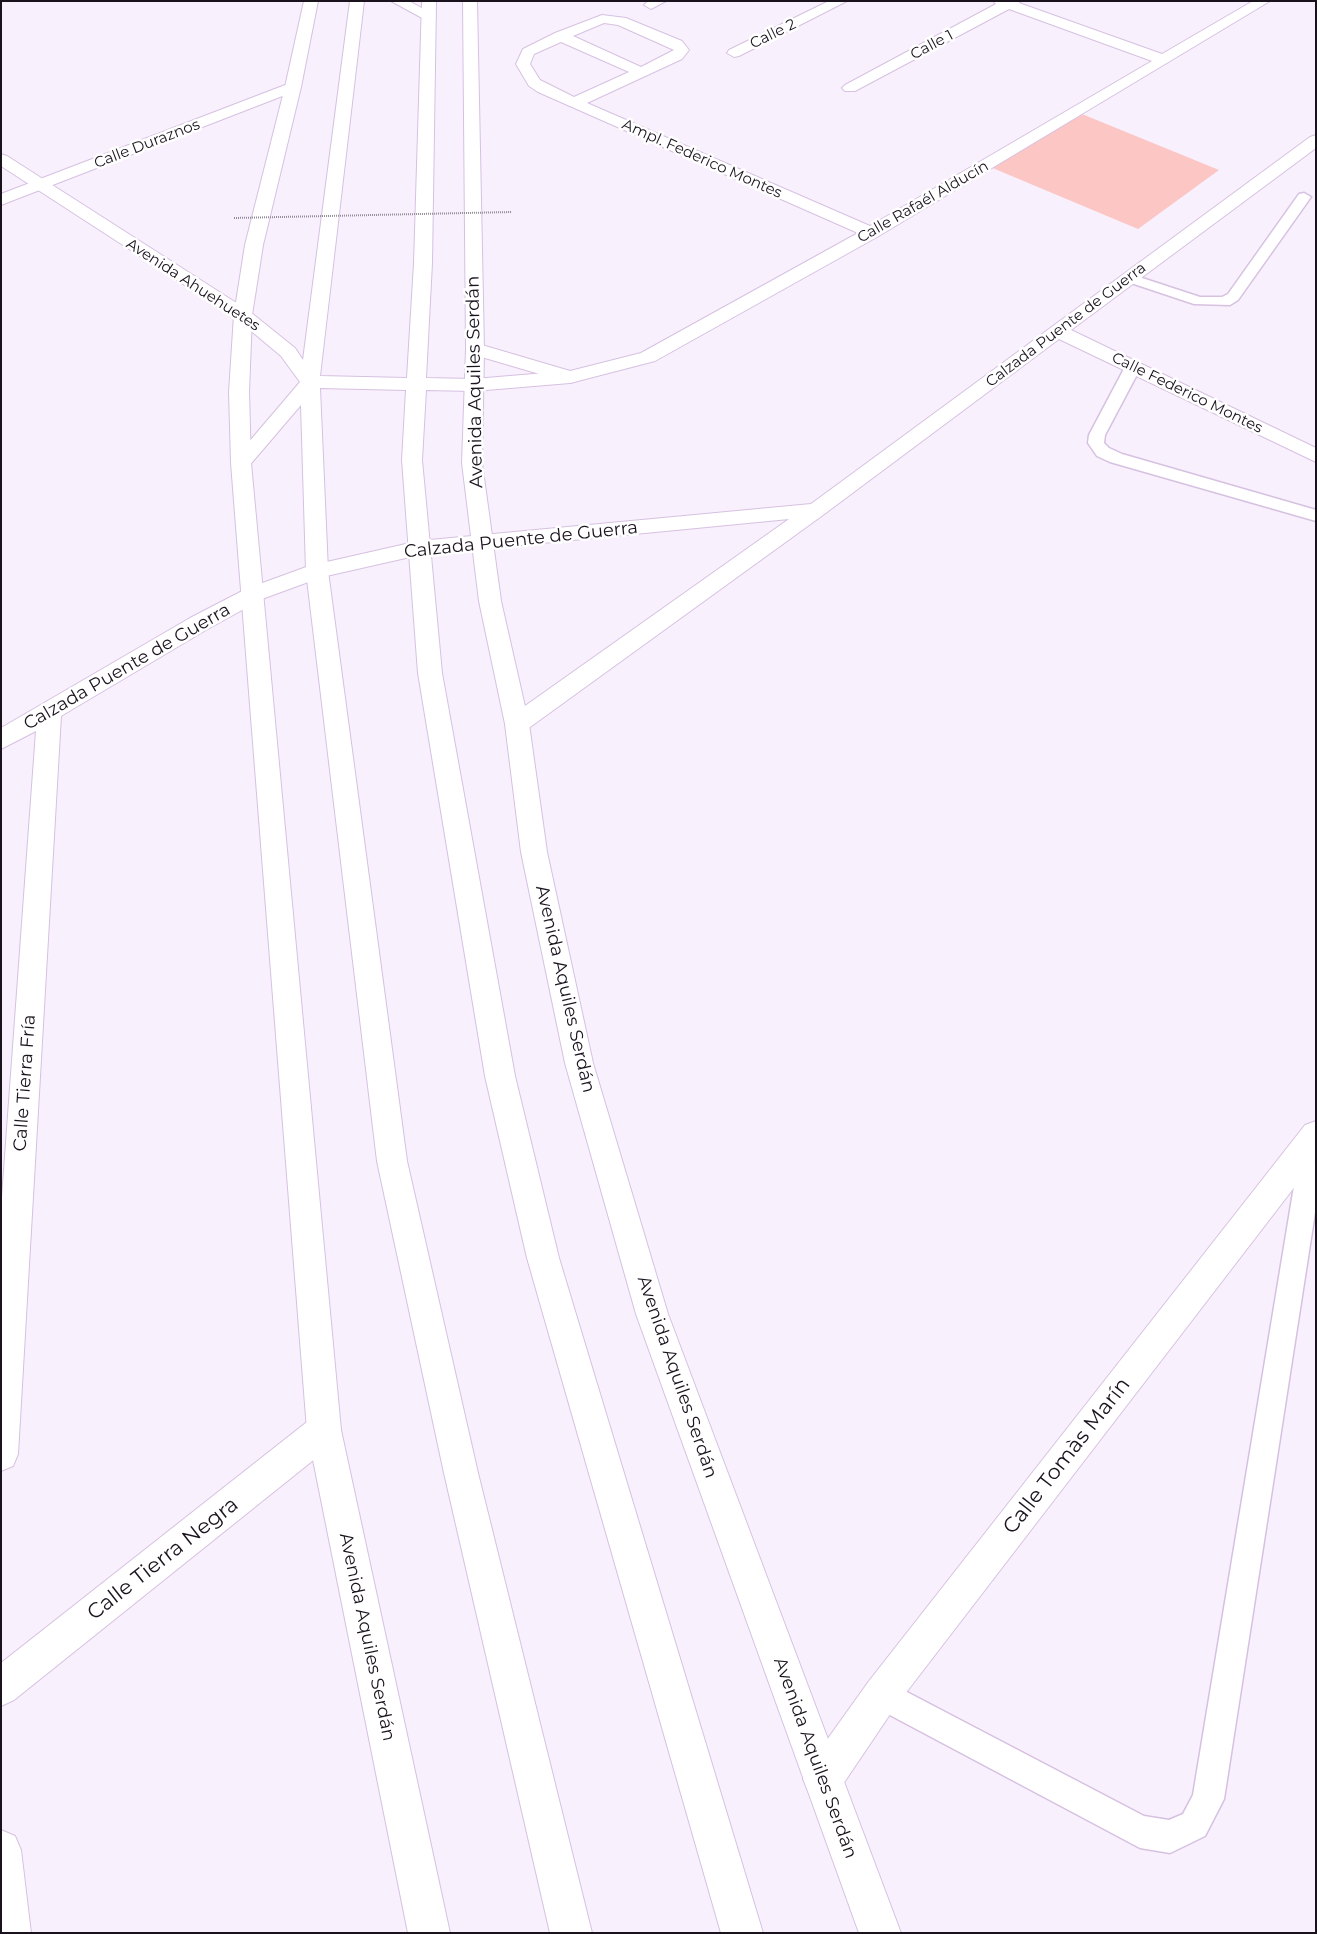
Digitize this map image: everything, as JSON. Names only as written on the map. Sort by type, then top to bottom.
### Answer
[{"type":"street","name":"Avenida Aquiles Serdán","points":[[311,1],[293,87],[254,245],[243,315],[239,392],[241,463],[254,594],[324,1430],[429,1933]]},
{"type":"street","points":[[357,1],[310,382],[317,571],[392,1161],[461,1474],[571,1933]]},
{"type":"street","points":[[398,1],[429,9],[423,263],[412,460],[430,673],[500,1076],[543,1258],[742,1933]]},
{"type":"street","name":"Avenida Aquiles Serdán","points":[[470,1],[475,349],[472,463],[490,601],[518,724],[534,852],[579,1063],[652,1314],[880,1933]]},
{"type":"street","name":"Calle 2","points":[[734,53],[840,1]]},
{"type":"street","name":"Calle Rafaél Alducín","points":[[474,385],[570,377],[648,357],[871,233],[1263,1]]},
{"type":"street","points":[[1007,2],[1164,60]]},
{"type":"street","name":"Calle 1","points":[[850,88],[1007,2]]},
{"type":"street","points":[[560,36],[593,21],[612,19],[677,44],[682,50],[677,56],[574,103]]},
{"type":"street","points":[[560,36],[641,72]]},
{"type":"street","name":"Ampl. Federico Montes","points":[[560,36],[528,52],[524,58],[523,64],[534,83],[574,103],[871,233]]},
{"type":"street","name":"Calle Duraznos","points":[[1,200],[293,87]]},
{"type":"street","name":"Calzada Puente de Guerra","points":[[518,724],[816,510],[1316,140]]},
{"type":"street","name":"Avenida Ahuehuetes","points":[[1,159],[243,315],[288,352],[310,382]]},
{"type":"street","name":"Calle Federico Montes","points":[[1058,331],[1316,456]]},
{"type":"street","points":[[475,349],[570,377]]},
{"type":"street","points":[[310,382],[474,385]]},
{"type":"street","points":[[241,463],[310,382]]},
{"type":"street","name":"Calzada Puente de Guerra","points":[[1,740],[198,624],[254,594],[317,571],[419,548],[816,510]]},
{"type":"street","name":"Calle Tierra Fría","points":[[1,1454],[49,712]]},
{"type":"street","name":"Calle Tomàs Marín","points":[[823,1779],[882,1694],[1315,1136]]},
{"type":"street","name":"Calle Tierra Negra","points":[[1,1687],[324,1430]]},
{"type":"street","points":[[1,1850],[10,1933]]},
{"type":"lane","points":[[1130,278],[1199,301],[1225,302],[1233,297],[1304,197]]},
{"type":"lane","points":[[1134,367],[1097,435],[1096,443],[1103,452],[1116,458],[1316,516]]},
{"type":"lane","points":[[882,1694],[1140,1832],[1170,1837],[1194,1825],[1208,1798],[1315,1136]]},
{"type":"path","points":[[234,218],[512,212]]},
{"type":"shaded area","points":[[1077,112],[1219,170],[1138,229],[983,164]]}]
